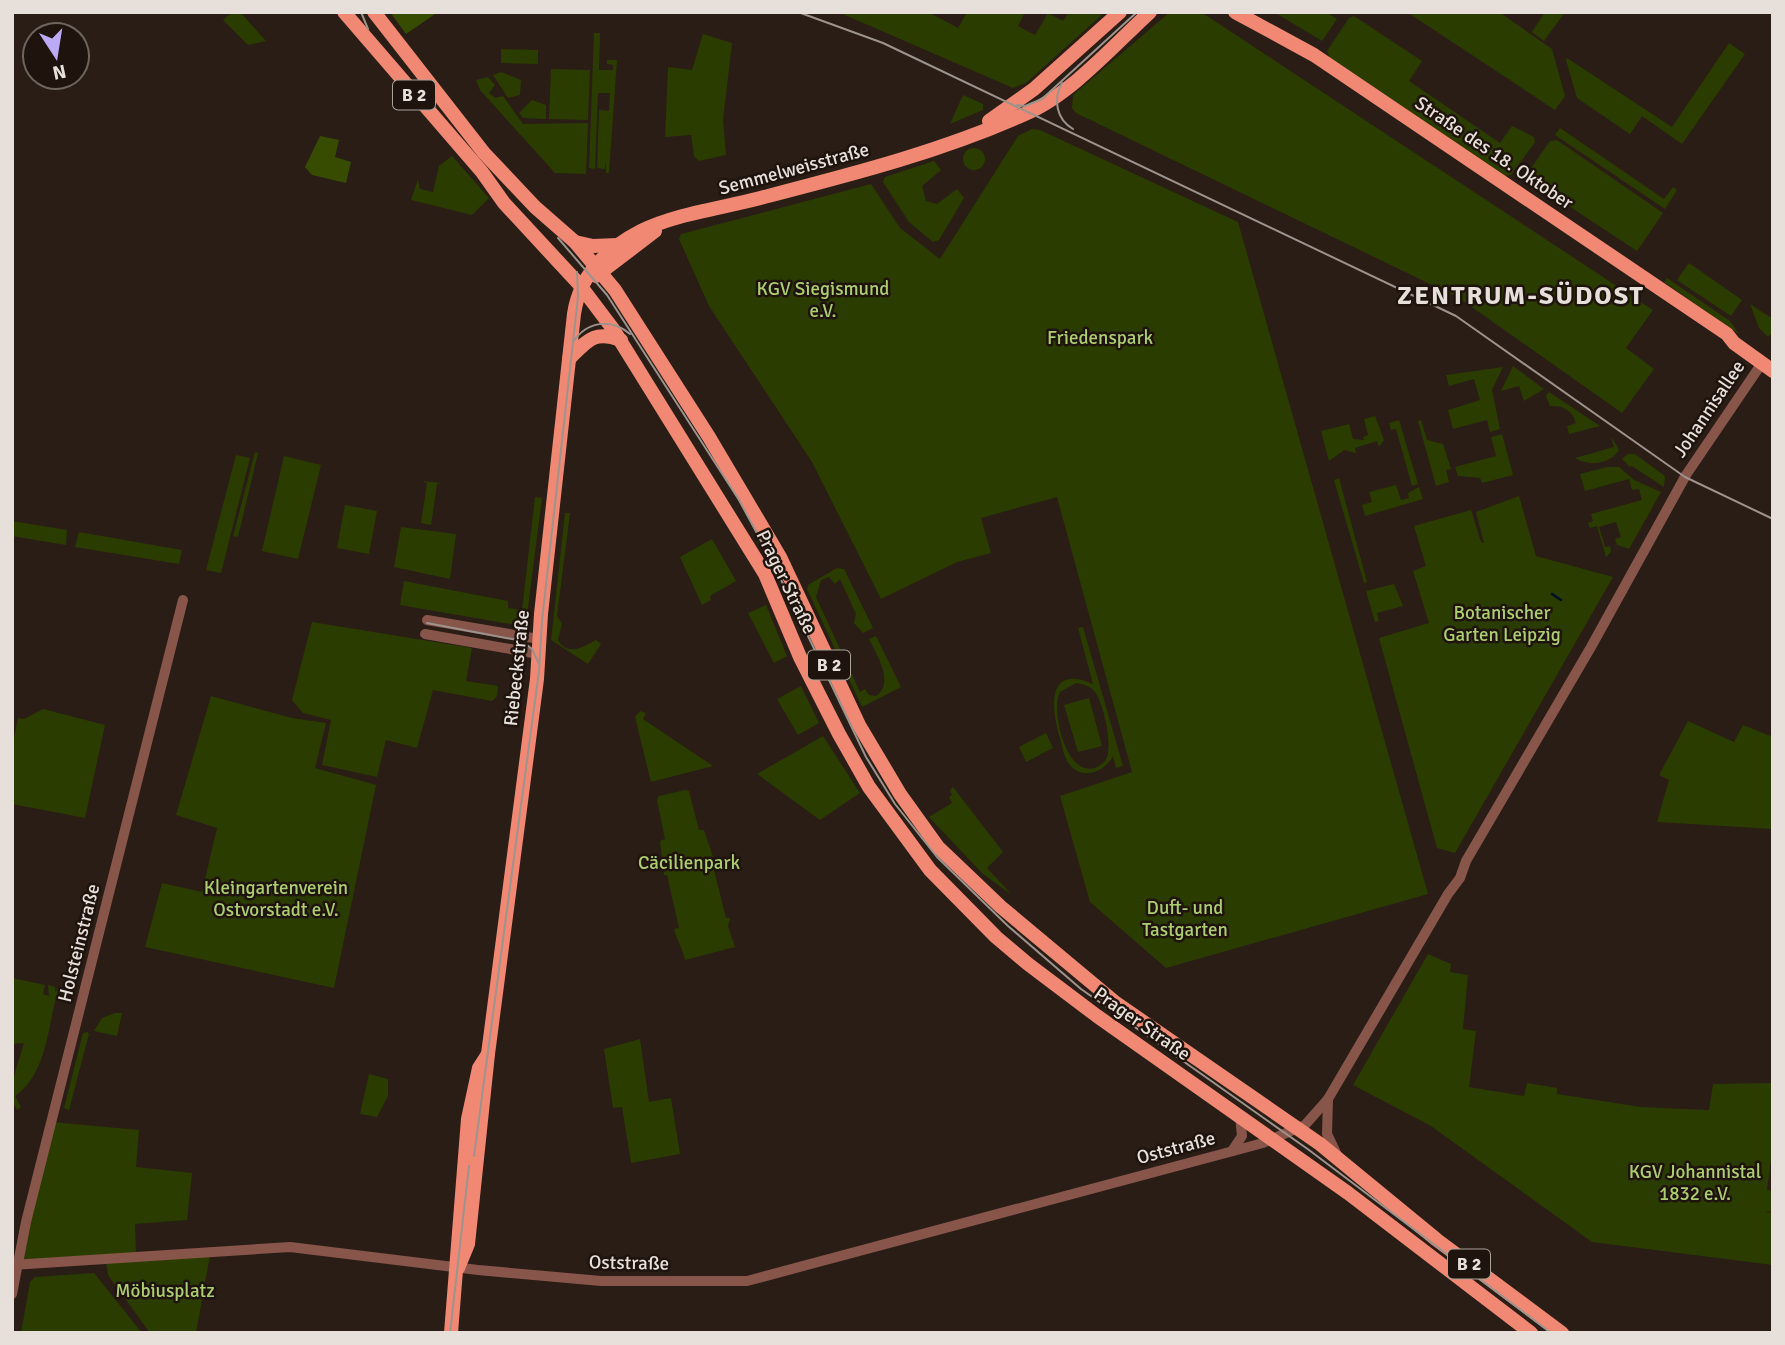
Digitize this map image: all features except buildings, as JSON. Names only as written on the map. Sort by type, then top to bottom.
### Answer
[{"type":"main road","name":"Prager Straße","points":[[344,12],[482,172],[504,202],[581,287],[621,340],[765,574],[814,687],[870,787],[925,864],[996,937],[1097,1017],[1240,1116]]},
{"type":"main road","name":"Prager Straße","points":[[374,12],[484,153],[534,207],[575,243],[598,268],[709,437],[780,557],[854,714],[900,794],[938,847],[1014,919],[1116,1003],[1298,1129]]},
{"type":"main road","name":"Semmelweisstraße","points":[[938,146],[1014,105],[1120,12]]},
{"type":"main road","name":"Semmelweisstraße","points":[[581,287],[620,245],[643,231],[871,169],[954,143],[1030,112],[1050,100],[1150,12]]},
{"type":"main road","name":"Straße des 18. Oktober","points":[[1235,12],[1314,55],[1727,334],[1734,343],[1769,364]]},
{"type":"main road","name":"Semmelweisstraße","points":[[598,268],[647,239],[658,226]]},
{"type":"main road","points":[[575,243],[593,246],[620,245]]},
{"type":"main road","name":"Riebeckstraße","points":[[451,1333],[458,1268],[457,1238],[472,1090],[479,1068],[488,1054],[538,654],[569,359],[581,287]]},
{"type":"main road","points":[[569,359],[596,336],[607,335],[621,340]]},
{"type":"main road","points":[[996,937],[1014,919]]},
{"type":"main road","name":"B 2","points":[[1240,1116],[1533,1327]]},
{"type":"main road","name":"B 2","points":[[1298,1129],[1338,1157],[1437,1240],[1533,1327]]},
{"type":"main road","points":[[1533,1327],[1562,1333]]},
{"type":"street","name":"Johannisallee","points":[[1328,1099],[1460,878],[1466,861],[1591,647],[1686,475],[1769,364]]},
{"type":"street","name":"Holsteinstraße","points":[[12,1294],[15,1265],[183,600]]},
{"type":"street","points":[[427,620],[539,639]]},
{"type":"street","points":[[425,634],[538,654]]},
{"type":"street","points":[[1298,1129],[1328,1099]]},
{"type":"street","points":[[1328,1099],[1327,1134],[1338,1157]]},
{"type":"street","points":[[1232,1151],[1242,1136],[1240,1116]]},
{"type":"street","name":"Oststraße","points":[[15,1265],[290,1247],[458,1268],[601,1281],[747,1281],[1273,1140],[1298,1129]]},
{"type":"green space","points":[[232,12],[240,12],[266,41],[248,45],[223,20]]},
{"type":"green space","points":[[390,12],[438,12],[406,34]]},
{"type":"green space","points":[[838,12],[928,12],[958,28],[967,12],[1025,12],[1018,26],[1035,35],[1048,13],[1063,21],[1069,12],[1105,12],[1026,83],[1013,88]]},
{"type":"green space","points":[[1170,12],[1201,12],[1653,310],[1626,348],[1654,369],[1622,413],[1459,298],[1076,113],[1072,108],[1073,95]]},
{"type":"green space","points":[[1274,12],[1326,12],[1337,19],[1322,41]]},
{"type":"green space","points":[[1407,12],[1499,12],[1552,49],[1565,96],[1555,110]]},
{"type":"green space","points":[[1545,12],[1565,12],[1544,41],[1532,32]]},
{"type":"green space","points":[[1354,16],[1422,61],[1409,81],[1500,143],[1512,126],[1534,137],[1535,142],[1511,175],[1505,176],[1330,58],[1327,51],[1349,18]]},
{"type":"green space","points":[[594,33],[600,33],[599,70],[613,70],[613,65],[607,64],[607,60],[617,60],[609,173],[606,173],[606,161],[605,169],[597,168],[599,110],[609,111],[610,93],[598,93],[595,169],[589,168]]},
{"type":"green space","points":[[703,34],[732,43],[723,120],[726,155],[699,161],[694,156],[691,135],[665,137],[668,67],[692,70]]},
{"type":"green space","points":[[1729,43],[1745,54],[1682,144],[1642,116],[1630,134],[1577,98],[1566,60],[1567,58],[1672,127]]},
{"type":"green space","points":[[501,49],[538,50],[538,64],[501,63]]},
{"type":"green space","points":[[551,69],[590,70],[588,120],[549,119]]},
{"type":"green space","points":[[501,72],[521,80],[520,95],[508,98],[493,75]]},
{"type":"green space","points":[[488,77],[495,85],[489,93],[495,98],[503,96],[523,124],[588,123],[586,174],[555,173],[480,90],[476,80]]},
{"type":"green space","points":[[963,95],[983,104],[983,110],[950,124]]},
{"type":"green space","points":[[532,100],[546,105],[546,119],[523,118],[519,113]]},
{"type":"green space","points":[[1560,128],[1664,199],[1673,187],[1677,190],[1665,209],[1555,135]]},
{"type":"green space","name":"Friedenspark","points":[[1032,129],[1040,130],[1238,222],[1428,894],[1166,968],[1090,902],[1060,796],[1132,772],[1057,497],[981,518],[991,553],[957,562],[881,599],[812,462],[709,306],[679,239],[681,234],[871,184],[900,228],[940,259],[1018,136]]},
{"type":"green space","points":[[320,136],[339,140],[335,157],[351,162],[346,183],[312,175],[305,167]]},
{"type":"green space","points":[[1557,140],[1663,213],[1637,251],[1525,177],[1550,141]]},
{"type":"green space","points":[[970,148],[978,148],[985,155],[985,163],[978,170],[970,170],[963,163],[963,155]]},
{"type":"green space","points":[[452,156],[489,198],[472,215],[411,200],[418,179],[420,189],[433,192],[439,166]]},
{"type":"green space","points":[[934,161],[941,170],[922,186],[926,201],[937,204],[957,189],[964,198],[939,240],[933,242],[909,222],[883,182],[885,177]]},
{"type":"green space","points":[[1689,263],[1742,300],[1731,316],[1677,280]]},
{"type":"green space","points":[[1667,278],[1730,321],[1739,334],[1664,282]]},
{"type":"green space","points":[[1750,304],[1773,319],[1773,332],[1768,337],[1759,328]]},
{"type":"green space","points":[[1513,366],[1544,389],[1524,401],[1519,386],[1501,391]]},
{"type":"green space","points":[[1503,367],[1492,390],[1500,429],[1490,432],[1487,420],[1453,429],[1448,410],[1480,400],[1474,379],[1449,386],[1446,375]]},
{"type":"green space","points":[[1549,392],[1600,426],[1569,434],[1567,426],[1576,423],[1575,419],[1567,410],[1550,406],[1546,396]]},
{"type":"green space","points":[[1375,416],[1384,440],[1379,447],[1377,441],[1355,448],[1356,453],[1344,450],[1329,461],[1321,431],[1349,424],[1353,439],[1364,440],[1363,437],[1368,435],[1364,419]]},
{"type":"green space","points":[[1399,420],[1418,484],[1412,486],[1396,429],[1391,430],[1389,423]]},
{"type":"green space","points":[[1421,420],[1427,440],[1443,444],[1451,469],[1446,470],[1449,482],[1436,486],[1418,421]]},
{"type":"green space","points":[[1502,434],[1513,475],[1482,483],[1480,478],[1458,476],[1455,467],[1496,456],[1491,437]]},
{"type":"green space","points":[[1611,436],[1619,450],[1615,455],[1599,463],[1587,463],[1575,458],[1614,447]]},
{"type":"green space","points":[[255,452],[258,453],[238,537],[233,536]]},
{"type":"green space","points":[[1628,454],[1635,454],[1665,476],[1664,487],[1630,467],[1622,459]]},
{"type":"green space","points":[[236,455],[250,458],[221,573],[206,570]]},
{"type":"green space","points":[[284,456],[321,465],[298,559],[262,551]]},
{"type":"green space","points":[[1607,467],[1619,467],[1634,480],[1661,492],[1629,549],[1617,545],[1615,539],[1621,537],[1616,522],[1599,527],[1605,547],[1610,546],[1611,552],[1606,557],[1597,526],[1590,528],[1588,523],[1593,521],[1591,514],[1642,500],[1639,489],[1632,490],[1629,479],[1585,491],[1580,474]]},
{"type":"green space","points":[[1339,478],[1367,582],[1364,583],[1334,480]]},
{"type":"green space","points":[[422,481],[442,483],[437,484],[431,525],[421,523],[427,483]]},
{"type":"green space","points":[[1396,485],[1401,500],[1409,498],[1408,493],[1419,487],[1423,499],[1365,516],[1362,505],[1372,502],[1369,492]]},
{"type":"green space","name":"Botanischer Garten Leipzig","points":[[1519,496],[1536,556],[1613,577],[1455,853],[1437,848],[1379,638],[1429,623],[1413,571],[1426,566],[1414,526],[1471,510],[1481,542],[1484,543],[1476,512]]},
{"type":"green space","points":[[535,497],[542,498],[526,623],[522,626],[400,605],[404,581],[508,601],[508,608],[522,610]]},
{"type":"green space","points":[[345,505],[377,511],[369,554],[337,548]]},
{"type":"green space","points":[[565,513],[570,513],[557,616],[562,624],[558,640],[571,649],[581,648],[596,640],[601,644],[588,664],[551,640]]},
{"type":"green space","points":[[12,521],[67,530],[66,545],[12,536]]},
{"type":"green space","points":[[401,527],[456,534],[450,579],[394,567]]},
{"type":"green space","points":[[79,532],[182,550],[179,564],[75,547]]},
{"type":"green space","points":[[712,539],[736,581],[710,596],[711,600],[702,605],[680,557]]},
{"type":"green space","points":[[837,568],[844,569],[873,628],[863,633],[854,623],[856,614],[840,579],[835,584],[829,577],[821,580],[816,597],[860,692],[865,689],[869,695],[876,696],[884,684],[883,669],[869,639],[876,636],[901,687],[862,707],[807,589],[808,585]]},
{"type":"green space","points":[[1394,584],[1403,606],[1377,613],[1379,621],[1375,622],[1366,591]]},
{"type":"green space","points":[[766,605],[787,656],[774,663],[748,613]]},
{"type":"green space","points":[[312,622],[472,648],[466,681],[498,686],[497,696],[492,701],[433,690],[417,748],[386,740],[377,777],[322,765],[331,720],[303,713],[292,700]]},
{"type":"green space","points":[[1083,627],[1123,766],[1116,768],[1113,756],[1099,770],[1087,773],[1074,769],[1067,761],[1057,726],[1054,703],[1060,684],[1067,680],[1078,679],[1093,684],[1078,628]],"holes":[[[1076,683],[1095,692],[1107,726],[1108,755],[1105,761],[1093,768],[1082,767],[1073,759],[1060,732],[1057,702],[1060,692]]]},
{"type":"green space","points":[[801,686],[819,723],[798,735],[777,699]]},
{"type":"green space","name":"Kleingartenverein Ostvorstadt e.V.","points":[[211,696],[292,718],[326,723],[315,768],[376,785],[334,988],[145,947],[162,883],[202,892],[217,828],[176,815]]},
{"type":"green space","points":[[1089,698],[1102,746],[1078,752],[1064,705]]},
{"type":"green space","points":[[43,709],[105,725],[85,818],[12,804],[12,748],[18,718],[24,719]]},
{"type":"green space","points":[[640,711],[646,713],[643,719],[713,766],[651,782],[635,717]]},
{"type":"green space","points":[[1688,721],[1734,742],[1743,725],[1773,737],[1773,829],[1657,822],[1669,780],[1659,775]]},
{"type":"green space","points":[[1046,733],[1053,748],[1026,762],[1019,747]]},
{"type":"green space","points":[[823,736],[860,793],[820,820],[757,774]]},
{"type":"green space","points":[[953,787],[1003,852],[987,868],[1012,895],[983,874],[929,817],[952,803],[949,797]]},
{"type":"green space","name":"Cäcilienpark","points":[[689,791],[699,830],[704,830],[717,869],[714,870],[726,918],[730,918],[728,926],[735,947],[685,960],[674,929],[679,928],[667,875],[664,875],[660,841],[665,839],[657,800],[659,796]]},
{"type":"green space","name":"KGV Johannistal 1832 e.V.","points":[[1428,954],[1451,964],[1450,972],[1468,975],[1463,1029],[1476,1031],[1469,1087],[1524,1096],[1527,1083],[1557,1088],[1557,1094],[1641,1107],[1709,1110],[1713,1084],[1773,1083],[1773,1145],[1767,1190],[1773,1191],[1773,1211],[1765,1212],[1773,1213],[1773,1265],[1592,1242],[1431,1126],[1353,1085]]},
{"type":"green space","points":[[12,978],[45,985],[43,994],[49,996],[48,985],[55,987],[55,992],[58,988],[71,990],[70,995],[57,993],[40,1063],[25,1087],[15,1096],[21,1107],[17,1110],[12,1086],[24,1043],[12,1044]]},
{"type":"green space","points":[[122,1013],[117,1036],[94,1031],[102,1018]]},
{"type":"green space","points":[[83,1033],[89,1034],[69,1110],[64,1108]]},
{"type":"green space","points":[[640,1039],[649,1102],[671,1098],[680,1154],[631,1163],[622,1107],[613,1108],[604,1049]]},
{"type":"green space","points":[[369,1074],[388,1079],[388,1096],[377,1117],[360,1114]]},
{"type":"green space","name":"Möbiusplatz","points":[[52,1122],[139,1130],[136,1167],[192,1173],[187,1220],[135,1224],[136,1255],[211,1250],[196,1333],[150,1333],[108,1275],[105,1258],[18,1265]]},
{"type":"green space","points":[[94,1273],[142,1333],[21,1333],[30,1282],[35,1277]]},
{"type":"waterway","points":[[1552,594],[1561,600]]},
{"type":"tram line","points":[[361,12],[368,29]]},
{"type":"tram line","points":[[798,12],[883,43],[1456,316],[1685,477],[1773,519]]},
{"type":"tram line","points":[[1017,105],[1025,106],[1042,99],[1137,12]]},
{"type":"tram line","points":[[1062,83],[1058,108],[1063,120],[1073,129]]},
{"type":"tram line","points":[[558,238],[607,295],[739,500],[773,563],[866,757],[895,804],[937,857],[1008,926],[1081,989],[1309,1150],[1551,1333]]},
{"type":"tram line","points":[[474,1156],[539,671],[542,621],[578,297],[577,272]]},
{"type":"tram line","points":[[573,342],[585,330],[600,324],[615,326],[630,334]]},
{"type":"tram line","points":[[427,623],[522,641],[532,649],[539,664]]},
{"type":"tram line","points":[[450,1333],[469,1166]]},
{"type":"district","name":"ZENTRUM-SÜDOST","points":[[1521,296]]},
{"type":"park label","name":"KGV Siegismund e.V.","points":[[823,300]]},
{"type":"park label","name":"Duft- und Tastgarten","points":[[1185,919]]}]
